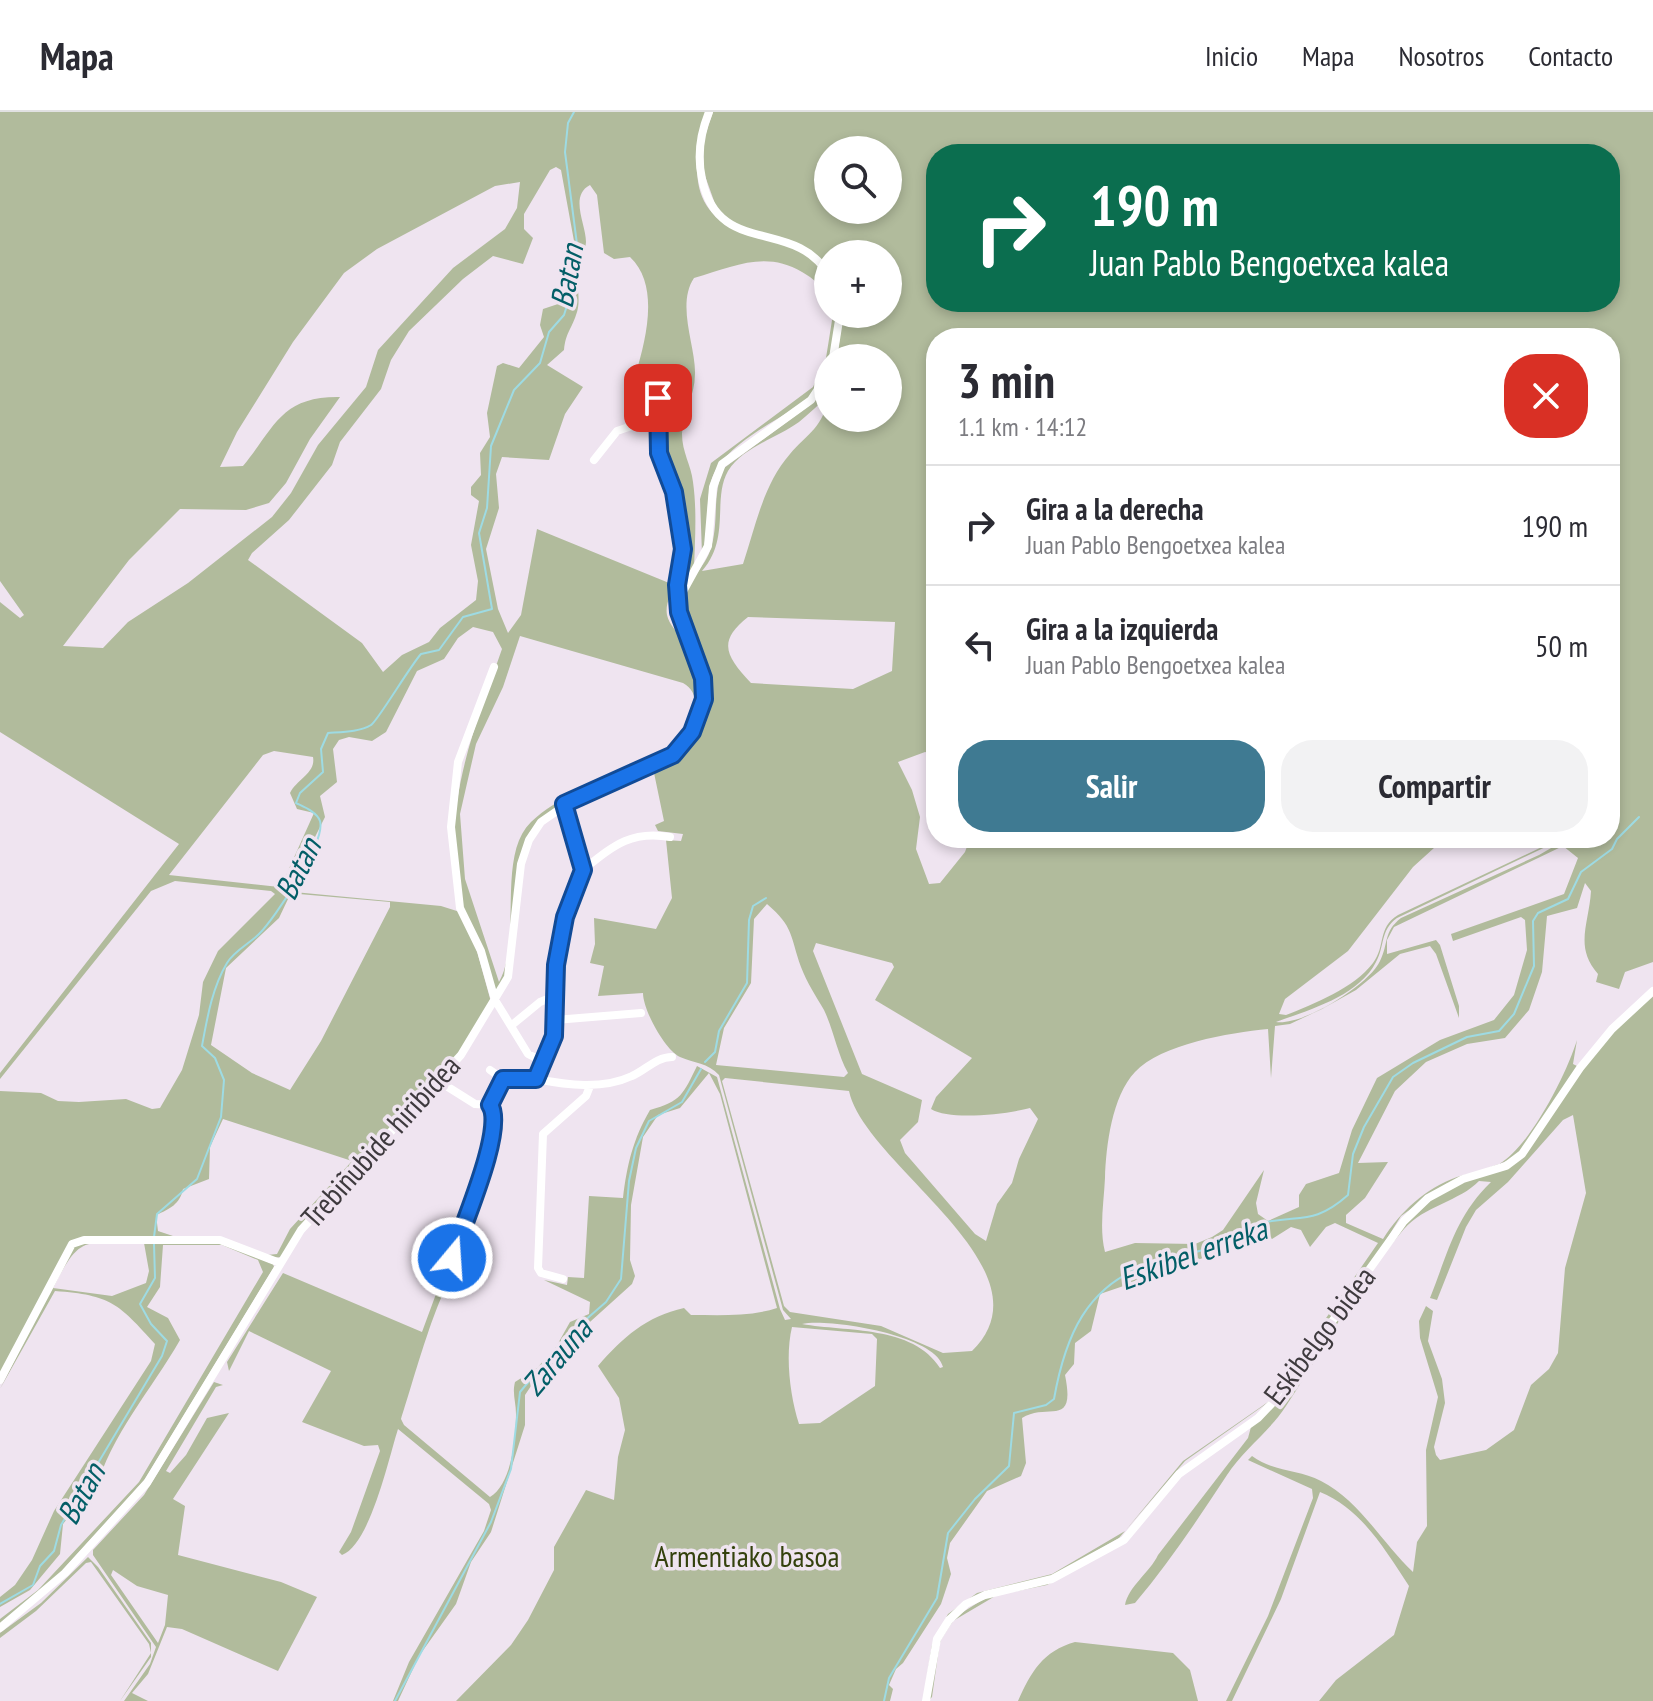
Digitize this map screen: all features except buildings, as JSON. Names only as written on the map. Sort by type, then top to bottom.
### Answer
[{"type":"street","points":[[709,112],[702,133],[700,161],[704,190],[715,214],[737,228],[804,249],[814,257]]},
{"type":"street","name":"Trebiñubide hiribidea","points":[[0,1628],[39,1599],[147,1483],[280,1263],[319,1207],[440,1082],[461,1055],[508,977],[525,852],[541,822],[564,804],[673,755],[692,732],[704,699],[704,684],[683,629],[679,602],[681,534],[674,492],[659,453],[658,378]]},
{"type":"street","points":[[679,602],[708,546],[713,487],[722,464],[814,395]]},
{"type":"street","points":[[594,460],[617,431],[658,417]]},
{"type":"street","points":[[494,667],[458,762],[451,827],[460,908],[481,951],[495,1000],[528,1054],[542,1061]]},
{"type":"street","points":[[564,804],[583,870]]},
{"type":"street","points":[[536,1079],[554,1036],[556,965],[565,917],[583,870],[622,839],[650,834],[670,837]]},
{"type":"street","name":"Eskibelgo bidea","points":[[926,1701],[937,1639],[949,1620],[966,1604],[985,1595],[1052,1579],[1124,1540],[1179,1474],[1258,1418],[1278,1397],[1404,1221],[1428,1198],[1463,1179],[1506,1166],[1522,1154],[1559,1094],[1605,1038],[1653,991]]},
{"type":"street","points":[[512,1025],[540,1002],[555,996]]},
{"type":"street","points":[[555,1020],[641,1013]]},
{"type":"street","points":[[461,1055],[470,1061]]},
{"type":"street","points":[[490,1070],[503,1079],[536,1079],[590,1086],[632,1076],[664,1057],[672,1057]]},
{"type":"street","points":[[490,1105],[503,1079]]},
{"type":"street","points":[[440,1082],[475,1104],[490,1105],[494,1110],[492,1140],[452,1258]]},
{"type":"street","points":[[563,1279],[541,1273],[538,1268],[543,1134],[586,1096],[590,1086]]},
{"type":"street","points":[[0,1380],[72,1244],[84,1240],[220,1240],[280,1263]]},
{"type":"green space","name":"Armentiako basoa","points":[[0,112],[707,112],[697,166],[702,197],[710,211],[741,232],[719,215],[704,173],[703,142],[713,112],[1653,112],[1653,962],[1625,972],[1619,989],[1596,982],[1598,974],[1586,954],[1585,945],[1591,891],[1585,883],[1577,908],[1547,916],[1542,972],[1529,1010],[1505,1038],[1467,1044],[1426,1062],[1395,1091],[1358,1163],[1388,1162],[1365,1198],[1346,1215],[1346,1223],[1383,1239],[1397,1219],[1424,1194],[1457,1177],[1480,1171],[1446,1184],[1401,1216],[1375,1258],[1273,1399],[1185,1461],[1125,1531],[1183,1461],[1268,1402],[1378,1243],[1335,1223],[1326,1227],[1310,1247],[1301,1230],[1291,1227],[1272,1239],[1248,1226],[1243,1229],[1239,1245],[1100,1294],[1091,1331],[1075,1343],[1074,1364],[1065,1375],[1067,1402],[1057,1411],[1022,1418],[1026,1463],[1021,1476],[987,1491],[950,1543],[947,1558],[951,1574],[941,1604],[896,1669],[889,1685],[893,1689],[890,1701],[456,1701],[511,1645],[528,1620],[554,1570],[554,1547],[586,1490],[614,1500],[618,1457],[625,1430],[619,1398],[598,1366],[616,1346],[658,1316],[684,1308],[691,1315],[734,1315],[777,1308],[720,1094],[709,1073],[680,1108],[658,1115],[643,1137],[631,1205],[630,1260],[635,1276],[632,1284],[560,1349],[555,1364],[535,1380],[525,1395],[525,1425],[491,1532],[471,1562],[456,1604],[419,1656],[398,1701],[393,1701],[409,1662],[484,1531],[491,1510],[489,1504],[398,1429],[370,1518],[352,1548],[342,1555],[339,1552],[351,1532],[380,1451],[378,1445],[364,1446],[302,1422],[331,1371],[249,1331],[229,1371],[227,1362],[283,1273],[422,1332],[450,1256],[463,1262],[454,1272],[436,1310],[401,1419],[404,1425],[490,1497],[503,1482],[514,1447],[515,1382],[537,1368],[556,1347],[570,1322],[589,1314],[590,1302],[544,1280],[567,1285],[568,1277],[584,1278],[589,1196],[623,1198],[632,1152],[650,1110],[675,1100],[697,1066],[717,1077],[780,1309],[785,1320],[791,1319],[783,1310],[719,1075],[674,1053],[651,1019],[643,993],[598,996],[604,966],[590,963],[595,944],[594,918],[656,929],[672,898],[666,840],[681,841],[683,834],[658,831],[655,825],[664,821],[653,768],[674,758],[684,749],[693,737],[703,712],[703,683],[686,628],[683,603],[688,588],[710,551],[718,488],[724,468],[814,402],[814,409],[799,422],[742,455],[728,471],[721,494],[716,545],[702,571],[743,564],[773,479],[790,454],[814,429],[814,432],[902,432],[902,344],[839,344],[841,328],[902,328],[902,240],[814,240],[814,281],[788,265],[762,261],[736,265],[694,278],[689,289],[687,313],[695,363],[694,382],[682,434],[695,503],[694,568],[689,574],[685,522],[677,487],[662,451],[669,423],[661,402],[662,375],[636,373],[648,313],[645,282],[630,257],[614,259],[604,253],[597,195],[590,185],[584,190],[580,211],[586,242],[579,274],[579,301],[564,350],[547,365],[583,387],[565,414],[549,460],[502,457],[496,474],[499,508],[486,549],[498,609],[508,633],[521,615],[537,529],[674,585],[667,615],[696,669],[698,697],[696,711],[691,725],[684,738],[674,750],[559,804],[529,833],[505,977],[496,993],[475,944],[491,1002],[454,1060],[312,1211],[281,1257],[272,1258],[246,1247],[267,1255],[277,1254],[290,1229],[352,1161],[223,1119],[210,1147],[209,1179],[183,1189],[174,1205],[156,1215],[158,1231],[173,1236],[220,1237],[238,1244],[74,1240],[0,1376],[0,1091],[41,1093],[58,1101],[126,1099],[152,1109],[160,1108],[182,1070],[199,1015],[203,982],[218,951],[275,894],[271,891],[175,881],[151,891],[0,1079],[0,1073],[179,844],[0,732],[0,602],[20,618],[24,615],[0,581]],"holes":[[[556,167],[561,170],[574,241],[565,279],[567,292],[561,303],[543,309],[540,325],[544,337],[519,368],[503,363],[497,366],[487,413],[490,437],[480,453],[481,475],[471,487],[471,495],[479,501],[471,545],[478,581],[476,600],[440,628],[429,642],[402,655],[383,672],[362,643],[248,560],[289,520],[332,465],[340,442],[381,389],[391,360],[409,331],[463,279],[493,256],[523,264],[533,238],[524,229],[524,214],[550,170]],[[520,182],[517,208],[505,229],[453,268],[378,350],[366,387],[318,445],[291,493],[272,517],[188,583],[128,622],[103,648],[63,646],[129,560],[180,509],[246,510],[269,503],[286,483],[310,439],[340,397],[320,398],[292,408],[281,416],[243,466],[220,467],[237,432],[293,342],[344,273],[377,249],[495,186]],[[748,617],[895,622],[892,671],[853,689],[751,683],[728,650],[732,634]],[[473,627],[493,632],[502,649],[471,741],[457,803],[454,835],[460,900],[469,930],[460,912],[441,906],[294,892],[304,875],[309,849],[325,817],[320,796],[337,782],[333,749],[339,740],[349,737],[372,741],[386,732],[417,671],[444,659],[458,638]],[[520,636],[683,683],[690,689],[696,706],[685,735],[672,749],[565,798],[531,822],[521,837],[515,855],[509,944],[499,982],[465,879],[460,814],[476,744],[503,687]],[[274,751],[313,757],[309,772],[290,793],[297,809],[314,813],[279,887],[169,875],[263,755]],[[299,894],[390,902],[321,1041],[290,1090],[252,1073],[211,1045],[226,968],[279,918],[288,899]],[[767,904],[790,932],[809,984],[824,1010],[848,1073],[844,1077],[716,1065],[724,1028],[751,983],[754,919]],[[816,943],[892,963],[894,967],[875,1000],[972,1058],[936,1097],[931,1109],[965,1116],[1030,1108],[1038,1119],[1019,1159],[1012,1183],[997,1204],[986,1241],[975,1234],[905,1153],[900,1140],[918,1122],[922,1100],[862,1074],[813,951]],[[725,1078],[849,1091],[862,1120],[974,1252],[990,1286],[991,1319],[972,1351],[943,1353],[881,1326],[790,1312],[784,1306],[722,1081]],[[802,1324],[856,1327],[902,1338],[922,1346],[936,1356],[943,1367],[940,1368],[928,1354],[913,1344],[896,1337]],[[792,1327],[872,1334],[877,1339],[875,1386],[820,1423],[799,1424],[790,1376]]]},
{"type":"green space","points":[[831,328],[834,328],[832,344],[828,344]]},
{"type":"green space","points":[[814,385],[811,398],[752,435],[724,459],[715,472],[710,486],[702,554],[700,499],[711,463]]},
{"type":"green space","points":[[1551,848],[1559,848],[1394,927],[1387,940],[1395,923],[1401,918]]},
{"type":"green space","points":[[1387,940],[1387,954],[1436,940],[1459,1006],[1459,1018],[1436,954],[1430,946],[1400,954],[1356,990],[1319,1010],[1349,992],[1373,971],[1383,955]]},
{"type":"green space","points":[[1653,993],[1653,1701],[1319,1701],[1336,1680],[1394,1635],[1409,1586],[1360,1520],[1335,1499],[1320,1492],[1281,1599],[1232,1701],[1226,1701],[1268,1616],[1313,1498],[1312,1489],[1248,1460],[1252,1456],[1268,1465],[1312,1477],[1335,1489],[1359,1511],[1413,1572],[1417,1542],[1427,1526],[1426,1450],[1438,1397],[1420,1338],[1419,1321],[1426,1306],[1433,1311],[1428,1341],[1442,1379],[1445,1403],[1434,1447],[1436,1455],[1440,1460],[1486,1450],[1514,1430],[1531,1385],[1549,1369],[1558,1353],[1565,1268],[1586,1193],[1573,1115],[1563,1120],[1508,1182],[1476,1210],[1466,1227],[1437,1300],[1430,1298],[1454,1236],[1469,1209],[1491,1182],[1479,1181],[1462,1194],[1421,1215],[1404,1229],[1357,1293],[1280,1415],[1233,1466],[1148,1588],[1135,1603],[1125,1605],[1135,1586],[1248,1438],[1251,1427],[1217,1444],[1273,1405],[1403,1219],[1452,1185],[1514,1164],[1533,1143],[1573,1079],[1624,1020]]},
{"type":"green space","points":[[1577,1040],[1573,1064],[1579,1067],[1528,1143],[1512,1159],[1499,1164],[1511,1155],[1535,1126],[1565,1071]]},
{"type":"green space","points":[[214,1241],[273,1264],[274,1267],[145,1479],[51,1583],[0,1624],[0,1619],[38,1590],[139,1482],[263,1272],[258,1260],[222,1245],[163,1245],[160,1287],[147,1307],[168,1318],[180,1340],[121,1432],[102,1470],[96,1490],[88,1492],[63,1524],[60,1554],[30,1590],[0,1607],[0,1597],[15,1585],[32,1560],[54,1511],[151,1361],[155,1344],[132,1319],[112,1304],[89,1295],[55,1291],[0,1389],[71,1249],[81,1242]],"holes":[[[144,1243],[149,1271],[146,1283],[112,1296],[53,1288],[71,1257],[87,1244]]]},
{"type":"green space","points":[[214,1382],[223,1385],[216,1387],[166,1471],[170,1473],[186,1455],[207,1418],[229,1413],[173,1499],[185,1506],[178,1555],[281,1582],[317,1597],[278,1671],[182,1629],[167,1627],[148,1674],[132,1693],[148,1701],[124,1701],[150,1664],[156,1647],[93,1555],[93,1550],[144,1495]],"holes":[[[113,1570],[137,1586],[168,1595],[165,1625],[158,1643],[111,1575]]]},
{"type":"green space","points":[[1217,1444],[1187,1467],[1123,1543],[1047,1585],[997,1595],[953,1621],[940,1641],[932,1697],[928,1701],[936,1646],[952,1619],[990,1595],[1052,1580],[1128,1536],[1184,1467]]},
{"type":"green space","points":[[1125,1531],[1119,1538],[1051,1577],[991,1591],[947,1619],[923,1701],[932,1645],[948,1614],[977,1593],[1052,1574]]},
{"type":"green space","points":[[88,1557],[151,1643],[151,1653],[149,1644],[91,1562],[86,1563],[36,1611],[0,1638],[0,1633],[41,1603]]},
{"type":"green space","points":[[1075,1642],[1173,1653],[1190,1670],[1198,1701],[1018,1701],[1039,1664],[1054,1651]]},
{"type":"green space","points":[[151,1653],[151,1657],[120,1701]]},
{"type":"waterway","name":"Batan","points":[[154,1237],[157,1214],[197,1179],[221,1117],[224,1080],[215,1058],[202,1046],[217,983],[230,959],[259,934],[276,913],[308,862],[320,831],[320,821],[313,812],[296,803],[300,793],[323,772],[321,749],[328,733],[371,725],[421,654],[439,650],[463,617],[492,609],[479,533],[487,508],[491,446],[514,390],[540,363],[549,332],[564,315],[570,296],[578,252],[565,152],[568,123],[574,112]]},
{"type":"waterway","name":"Eskibel erreka","points":[[1620,836],[1639,817]]},
{"type":"waterway","name":"Eskibel erreka","points":[[884,1701],[889,1678],[937,1598],[948,1533],[975,1499],[1009,1466],[1014,1413],[1046,1405],[1054,1399],[1072,1335],[1094,1300],[1128,1273],[1215,1246],[1258,1224],[1314,1215],[1348,1195],[1353,1154],[1364,1127],[1393,1077],[1413,1063],[1467,1037],[1499,1031],[1514,1014],[1534,966],[1533,921],[1538,913],[1568,899],[1581,872],[1612,848]]},
{"type":"waterway","name":"Zarauna","points":[[705,1062],[715,1052],[719,1031],[747,983],[749,920],[753,906],[766,898]]},
{"type":"waterway","name":"Zarauna","points":[[395,1701],[491,1522],[511,1469],[520,1392],[567,1336],[606,1302],[621,1279],[629,1181],[636,1148],[649,1121],[682,1102],[701,1069]]},
{"type":"waterway","name":"Batan","points":[[0,1604],[33,1585],[40,1566],[54,1551],[61,1525],[162,1356],[167,1341],[151,1324],[140,1304],[155,1278],[154,1244]]},
{"type":"route","points":[[452,1258],[492,1140],[494,1110],[490,1105],[496,1089],[503,1079],[536,1079],[554,1036],[556,965],[565,917],[583,870],[564,804],[673,755],[692,732],[704,699],[703,678],[679,612],[677,585],[683,549],[674,492],[659,453],[658,398]]}]
